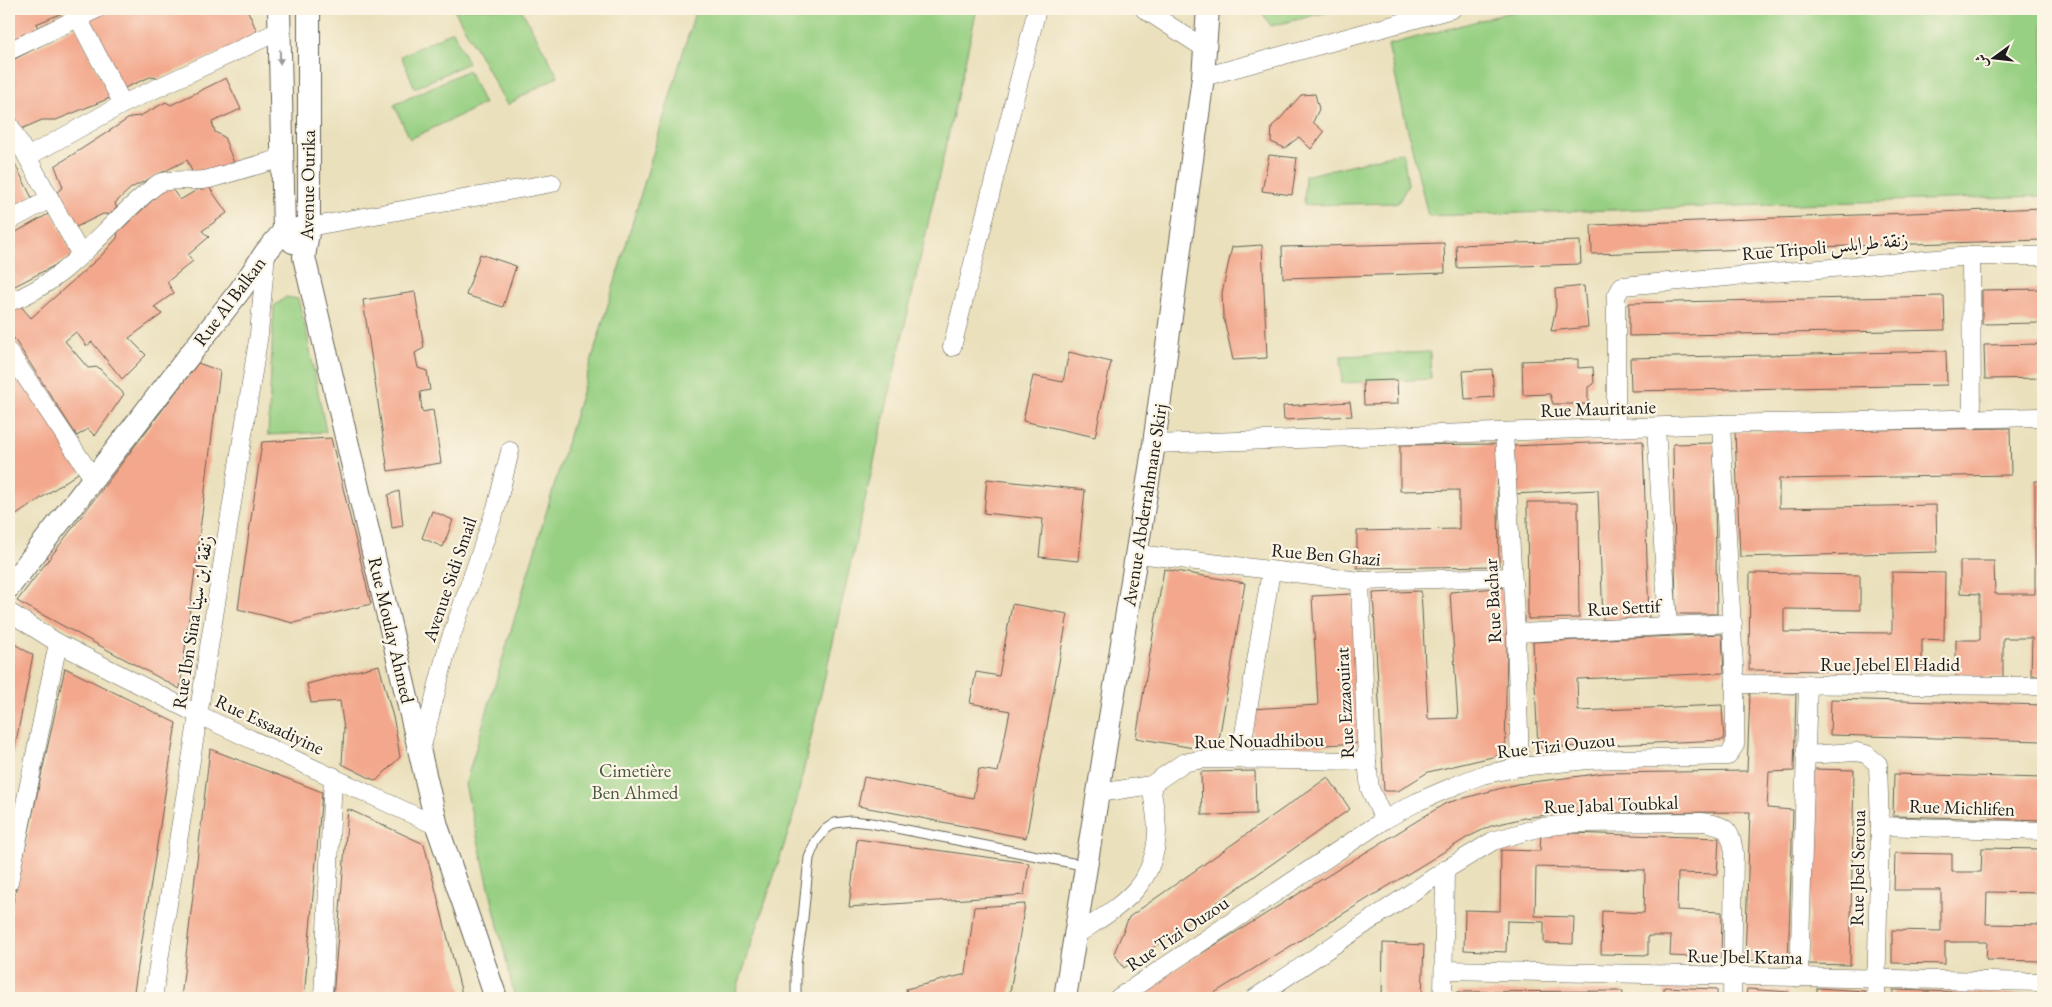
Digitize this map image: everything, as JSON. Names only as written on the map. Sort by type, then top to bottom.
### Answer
[{"type":"street","points":[[9,51],[97,9]]},
{"type":"street","name":"Avenue Ourika","points":[[279,9],[284,231],[304,257]]},
{"type":"street","name":"Avenue Ourika","points":[[304,257],[309,227],[308,9]]},
{"type":"street","points":[[952,347],[1037,9]]},
{"type":"street","points":[[1144,9],[1204,48]]},
{"type":"street","name":"Avenue Abderrahmane Skirj","points":[[1065,998],[1138,554],[1154,444],[1203,77],[1208,9]]},
{"type":"street","points":[[1203,77],[1452,9]]},
{"type":"street","points":[[78,18],[123,104]]},
{"type":"street","points":[[27,157],[123,104],[279,31]]},
{"type":"street","points":[[9,124],[81,256]]},
{"type":"street","points":[[9,302],[48,283],[81,256],[159,183],[181,179],[200,181],[282,158]]},
{"type":"street","points":[[284,231],[552,183]]},
{"type":"street","points":[[9,220],[50,199]]},
{"type":"street","name":"Rue Al Balkan","points":[[9,587],[284,231]]},
{"type":"street","name":"Rue Ibn Sina زنقة ابن سينا","points":[[153,998],[259,334],[266,252]]},
{"type":"street","points":[[1972,256],[1972,420]]},
{"type":"street","name":"Rue Tripoli زنقة طرابلس","points":[[1616,428],[1616,296],[1622,286],[1972,256],[2043,256]]},
{"type":"street","name":"Rue Moulay Ahmed","points":[[304,257],[421,750],[437,826],[496,998]]},
{"type":"street","points":[[9,352],[93,478]]},
{"type":"street","name":"Rue Mauritanie","points":[[1154,444],[1721,424],[2043,417]]},
{"type":"street","name":"Rue Tizi Ouzou","points":[[1118,998],[1384,820],[1417,802],[1459,784],[1482,776],[1520,767],[1588,760],[1728,756],[1735,745],[1736,684],[1734,623],[1721,424]]},
{"type":"street","points":[[1656,427],[1668,626]]},
{"type":"street","name":"Rue Bachar","points":[[1504,433],[1516,633],[1520,767]]},
{"type":"street","name":"Avenue Sidi Smail","points":[[421,750],[447,649],[494,514],[510,451]]},
{"type":"street","name":"Rue Ben Ghazi","points":[[1138,554],[1360,581],[1512,577]]},
{"type":"street","points":[[1240,758],[1271,571]]},
{"type":"street","name":"Rue Ezzaouirat","points":[[1360,581],[1367,761],[1370,789],[1384,820]]},
{"type":"street","name":"Rue Essaadiyine","points":[[9,612],[58,643],[198,715],[333,776],[437,826]]},
{"type":"street","name":"Rue Settif","points":[[1516,633],[1734,623]]},
{"type":"street","points":[[9,882],[58,643]]},
{"type":"street","name":"Rue Jebel El Hadid","points":[[1736,684],[2043,686]]},
{"type":"street","points":[[1799,978],[1808,684]]},
{"type":"street","name":"Rue Jbel Seroua","points":[[1806,755],[1857,752],[1866,754],[1878,764],[1880,826],[1876,998]]},
{"type":"street","name":"Rue Nouadhibou","points":[[1098,793],[1152,786],[1183,764],[1204,759],[1367,761]]},
{"type":"street","points":[[323,998],[333,776]]},
{"type":"street","points":[[1075,936],[1137,890],[1153,862],[1157,831],[1152,786]]},
{"type":"street","name":"Rue Jabal Toubkal","points":[[1255,998],[1445,870],[1494,841],[1541,827],[1579,823],[1703,822],[1722,826],[1731,836],[1734,852],[1732,998]]},
{"type":"street","name":"Rue Michlifen","points":[[1880,826],[2043,831]]},
{"type":"street","points":[[1444,998],[1445,870]]},
{"type":"street","name":"Rue Jbel Ktama","points":[[1445,970],[2043,982]]},
{"type":"lane","points":[[796,998],[796,964],[809,858],[816,841],[826,829],[835,823],[851,821],[871,823],[1086,866]]},
{"type":"green space","points":[[454,9],[521,9],[558,76],[507,105]]},
{"type":"green space","name":"Cimetière Ben Ahmed","points":[[696,9],[977,9],[792,821],[734,998],[515,998],[465,785]]},
{"type":"green space","points":[[1260,9],[1340,9],[1271,26]]},
{"type":"green space","points":[[1522,9],[2043,9],[2043,196],[1428,216],[1388,45]]},
{"type":"green space","points":[[453,31],[468,63],[415,88],[401,56]]},
{"type":"green space","points":[[468,70],[484,104],[410,139],[394,105]]},
{"type":"green space","points":[[1403,152],[1408,185],[1398,203],[1304,205],[1305,176]]},
{"type":"green space","points":[[286,297],[298,299],[326,432],[268,435],[274,306]]},
{"type":"green space","points":[[1430,352],[1431,379],[1342,383],[1341,356]]},
{"type":"building","points":[[9,9],[72,9],[36,24],[39,30],[9,44]]},
{"type":"building","points":[[115,9],[247,9],[259,36],[159,78],[150,77],[120,90],[88,20]]},
{"type":"building","points":[[76,27],[110,98],[56,120],[42,120],[14,132],[9,120],[9,62]]},
{"type":"building","points":[[226,78],[241,109],[212,122],[215,132],[224,137],[234,163],[226,170],[193,174],[187,160],[131,188],[115,203],[119,215],[103,214],[72,229],[55,194],[63,187],[55,166],[131,117],[140,116],[166,102],[171,105]]},
{"type":"building","points":[[1315,94],[1319,109],[1313,122],[1324,132],[1311,149],[1299,137],[1285,148],[1271,142],[1272,126],[1301,95]]},
{"type":"building","points":[[9,152],[33,200],[9,212]]},
{"type":"building","points":[[1269,155],[1297,158],[1292,195],[1262,191]]},
{"type":"building","points":[[207,184],[227,213],[202,231],[209,237],[188,255],[193,261],[167,282],[174,293],[154,307],[162,314],[129,338],[146,355],[122,379],[92,342],[87,346],[76,332],[65,341],[88,368],[98,367],[124,394],[95,436],[88,429],[77,436],[9,331],[9,311],[19,304],[31,318],[101,256],[117,238],[118,232],[169,185],[180,200]]},
{"type":"building","points":[[2043,208],[2043,240],[1592,254],[1591,225]]},
{"type":"building","points":[[52,212],[73,256],[9,289],[9,236]]},
{"type":"building","points":[[1580,241],[1581,264],[1457,268],[1456,245]]},
{"type":"building","points":[[1444,243],[1445,273],[1283,278],[1282,247]]},
{"type":"building","points":[[1262,245],[1267,358],[1233,360],[1223,315],[1222,293],[1232,247]]},
{"type":"building","points":[[480,254],[516,266],[503,307],[466,295]]},
{"type":"building","points":[[1584,286],[1588,327],[1551,331],[1556,307],[1555,289]]},
{"type":"building","points":[[2043,289],[2043,323],[1982,324],[1982,290]]},
{"type":"building","points":[[415,292],[424,348],[415,353],[418,368],[427,371],[430,390],[420,392],[422,412],[433,410],[441,463],[388,471],[363,300]]},
{"type":"building","points":[[1944,296],[1945,330],[1629,336],[1629,303]]},
{"type":"building","points":[[2043,344],[2043,378],[1985,379],[1984,345]]},
{"type":"building","points":[[1946,351],[1947,385],[1631,391],[1630,358]]},
{"type":"building","points":[[1069,352],[1111,362],[1095,437],[1023,421],[1033,376],[1063,382]]},
{"type":"building","points":[[1578,359],[1578,368],[1593,367],[1594,384],[1588,387],[1588,404],[1553,404],[1550,394],[1523,395],[1522,361]]},
{"type":"building","points":[[198,363],[220,371],[180,689],[17,601]]},
{"type":"building","points":[[1492,369],[1494,397],[1465,399],[1463,371]]},
{"type":"building","points":[[19,373],[84,469],[9,520],[9,381]]},
{"type":"building","points":[[1397,380],[1398,404],[1364,405],[1363,381]]},
{"type":"building","points":[[1350,402],[1352,416],[1284,420],[1283,406]]},
{"type":"building","points":[[2010,428],[2011,475],[1779,479],[1779,508],[1936,505],[1937,552],[1740,557],[1735,432]]},
{"type":"building","points":[[331,438],[371,604],[293,623],[238,609],[262,442]]},
{"type":"building","points":[[1643,441],[1649,618],[1603,620],[1598,490],[1512,494],[1510,446]]},
{"type":"building","points":[[1714,443],[1717,614],[1676,614],[1673,444]]},
{"type":"building","points":[[1497,444],[1499,566],[1357,568],[1357,531],[1459,529],[1459,490],[1400,491],[1400,445]]},
{"type":"building","points":[[987,479],[1085,490],[1078,561],[1039,557],[1043,519],[984,513]]},
{"type":"building","points":[[2035,481],[2043,481],[2043,675],[2031,675],[2032,638],[2003,638],[2003,677],[1956,677],[1956,640],[1980,640],[1980,594],[1960,593],[1960,561],[1994,561],[1995,594],[2035,594]]},
{"type":"building","points":[[399,491],[403,526],[392,528],[388,495]]},
{"type":"building","points":[[1527,502],[1578,502],[1579,618],[1528,619]]},
{"type":"building","points":[[432,511],[453,520],[443,547],[422,538]]},
{"type":"building","points":[[1164,569],[1245,583],[1217,752],[1136,738]]},
{"type":"building","points":[[1892,572],[1945,573],[1944,640],[1922,639],[1922,672],[1749,670],[1750,573],[1860,575],[1860,610],[1784,609],[1784,632],[1892,633]]},
{"type":"building","points":[[1508,587],[1505,754],[1428,772],[1398,791],[1384,791],[1373,593],[1421,591],[1428,719],[1458,718],[1450,592]]},
{"type":"building","points":[[1352,594],[1361,743],[1254,749],[1251,709],[1318,705],[1312,596]]},
{"type":"building","points":[[1012,604],[1068,614],[1026,838],[858,806],[864,777],[973,798],[979,769],[998,772],[1010,711],[970,703],[976,672],[999,676]]},
{"type":"building","points":[[1722,634],[1724,673],[1577,679],[1578,711],[1722,705],[1724,740],[1538,748],[1533,642]]},
{"type":"building","points":[[9,641],[33,655],[10,772],[9,771]]},
{"type":"building","points":[[379,665],[394,721],[400,757],[376,781],[342,764],[344,730],[340,701],[311,703],[307,684]]},
{"type":"building","points":[[65,668],[176,723],[133,998],[9,998],[9,921]]},
{"type":"building","points":[[1750,692],[1796,694],[1794,771],[1769,772],[1767,808],[1793,810],[1788,964],[1745,960],[1750,812],[1561,813],[1524,818],[1491,826],[1468,837],[1206,998],[1129,998],[1446,803],[1517,784],[1604,773],[1747,771]]},
{"type":"building","points":[[1831,699],[2043,705],[2043,741],[1830,735]]},
{"type":"building","points":[[210,749],[322,792],[304,998],[181,998]]},
{"type":"building","points":[[1812,769],[1854,770],[1850,965],[1808,964]]},
{"type":"building","points":[[1255,771],[1256,814],[1202,815],[1201,772]]},
{"type":"building","points":[[1894,774],[2043,778],[2043,820],[1893,816]]},
{"type":"building","points":[[1328,777],[1350,809],[1124,968],[1114,953],[1129,917]]},
{"type":"building","points":[[348,809],[424,844],[463,998],[333,998]]},
{"type":"building","points":[[1541,832],[1719,838],[1717,874],[1678,873],[1677,910],[1722,912],[1721,958],[1670,956],[1671,936],[1648,936],[1648,955],[1601,954],[1602,911],[1644,913],[1645,870],[1536,867],[1535,916],[1574,917],[1573,944],[1544,943],[1544,922],[1507,921],[1506,952],[1464,950],[1465,910],[1500,911],[1501,850],[1540,851]]},
{"type":"building","points":[[857,839],[1029,863],[1024,895],[849,907]]},
{"type":"building","points":[[1982,848],[2043,849],[2043,893],[1987,892],[1986,924],[2043,925],[2043,961],[1986,960],[1987,942],[1945,942],[1945,964],[1892,963],[1892,930],[1941,931],[1941,890],[1894,890],[1895,853],[1952,854],[1952,872],[1981,872]]},
{"type":"building","points":[[1025,904],[1009,998],[908,998],[906,989],[966,974],[974,907]]},
{"type":"building","points":[[1383,943],[1424,945],[1422,998],[1382,998]]},
{"type":"building","points":[[1664,987],[1717,989],[1717,998],[1664,998]]},
{"type":"building","points":[[1817,988],[1865,991],[1864,998],[1817,998]]},
{"type":"building","points":[[1747,989],[1789,992],[1789,998],[1746,998]]},
{"type":"building","points":[[1893,990],[2043,995],[2043,998],[1893,998]]},
{"type":"building","points":[[1623,991],[1622,998],[1456,998],[1457,992]]}]
